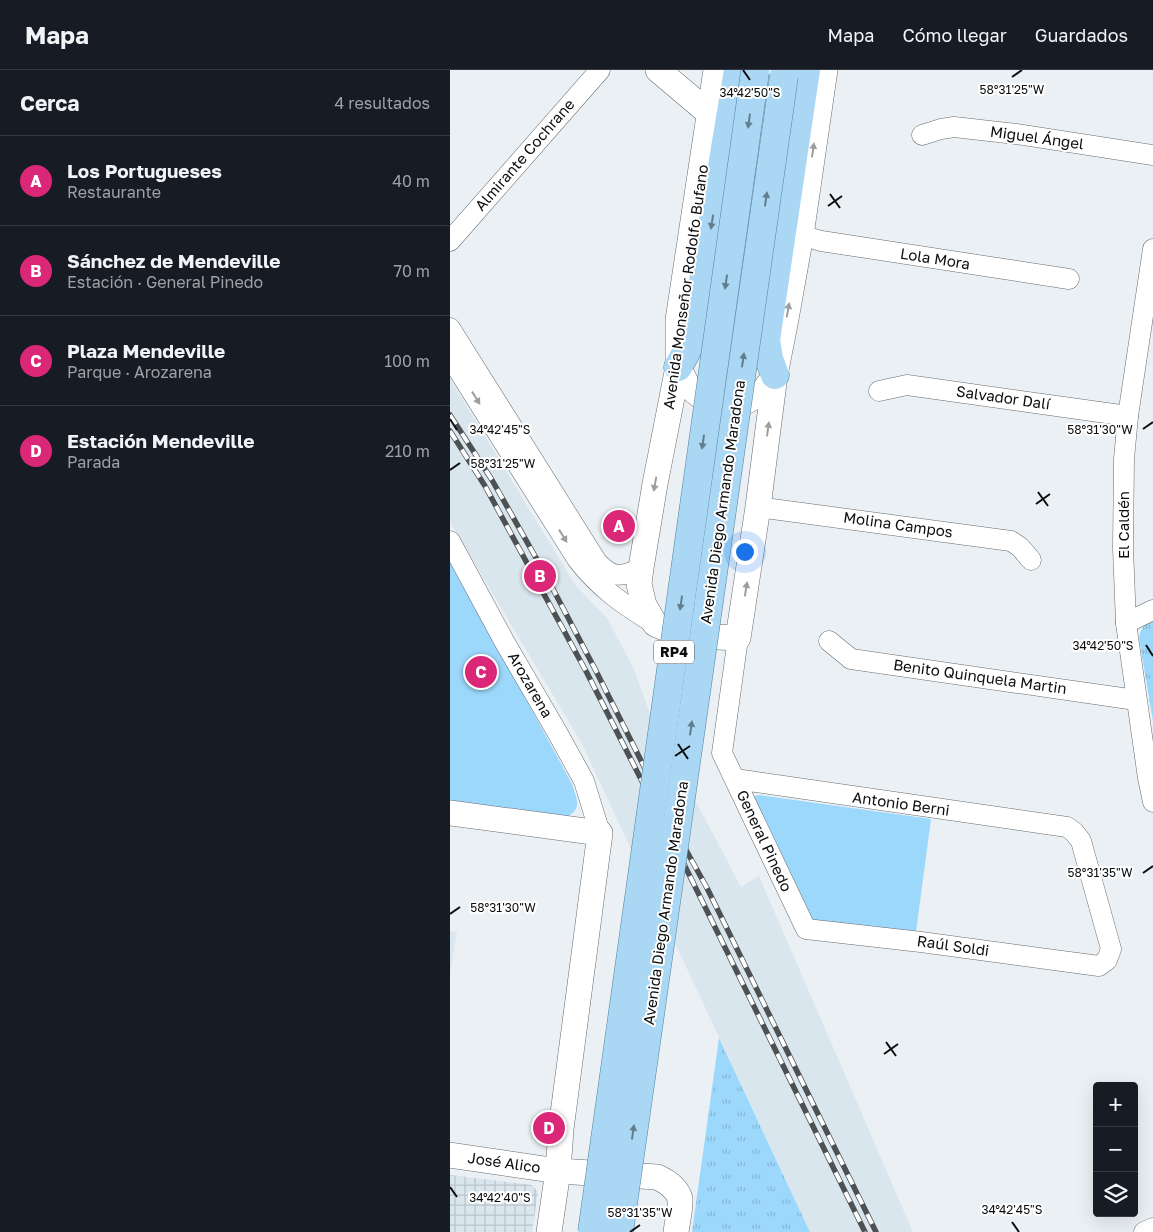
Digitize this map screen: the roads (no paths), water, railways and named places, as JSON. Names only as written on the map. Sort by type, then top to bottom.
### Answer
[{"type":"main road","points":[[678,367],[688,349],[695,329],[750,71]]},
{"type":"main road","name":"Avenida Diego Armando Maradona","points":[[592,1232],[750,71]]},
{"type":"main road","points":[[776,375],[769,359],[766,340],[792,72]]},
{"type":"main road","name":"Avenida Diego Armando Maradona","points":[[619,1232],[792,72]]},
{"type":"street","name":"Almirante Cochrane","points":[[450,241],[600,70]]},
{"type":"street","points":[[658,70],[710,114]]},
{"type":"street","name":"Avenida Monseñor Rodolfo Bufano","points":[[655,624],[644,605],[639,584],[655,484],[678,367],[678,320],[716,70]]},
{"type":"street","points":[[450,357],[577,559],[602,587],[629,608],[655,624],[676,632],[697,636],[738,638],[776,375],[801,235],[825,70]]},
{"type":"street","name":"Miguel Ángel","points":[[922,135],[954,127],[1016,134],[1153,155]]},
{"type":"street","name":"Lola Mora","points":[[801,235],[821,241],[1069,279]]},
{"type":"street","name":"El Caldén","points":[[1153,249],[1128,416],[1124,459],[1123,548],[1126,623],[1136,700],[1153,802]]},
{"type":"street","points":[[450,328],[597,562],[604,570],[611,574],[628,574],[641,568]]},
{"type":"street","points":[[678,367],[688,386],[704,399],[724,405],[745,402],[763,392],[776,375]]},
{"type":"street","name":"Salvador Dalí","points":[[879,391],[907,385],[1128,416]]},
{"type":"street","name":"Molina Campos","points":[[758,506],[1011,541],[1020,547],[1031,560]]},
{"type":"street","name":"Arozarena","points":[[450,540],[504,641],[584,782],[600,833]]},
{"type":"street","points":[[1126,623],[1153,610]]},
{"type":"street","name":"General Pinedo","points":[[738,638],[722,753],[806,928]]},
{"type":"street","name":"Benito Quinquela Martin","points":[[830,641],[851,659],[1136,700]]},
{"type":"street","name":"Antonio Berni","points":[[735,779],[1067,827],[1081,841],[1111,949],[1107,960],[1099,966]]},
{"type":"street","points":[[450,813],[600,833],[549,1232]]},
{"type":"street","name":"Raúl Soldi","points":[[806,928],[1099,966]]},
{"type":"street","name":"José Alico","points":[[450,1155],[558,1171],[657,1176],[667,1182],[680,1199],[676,1232]]},
{"type":"street","points":[[1144,1232],[1153,1228]]},
{"type":"railway","points":[[450,415],[492,480],[544,572],[595,669],[707,888],[876,1232]]},
{"type":"railway","points":[[450,431],[485,486],[587,673],[679,854],[865,1232]]},
{"type":"place","name":"Los Portugueses","points":[[619,526]]},
{"type":"place","name":"Sánchez de Mendeville","points":[[540,576]]},
{"type":"place","name":"Plaza Mendeville","points":[[481,672]]},
{"type":"place","name":"Estación Mendeville","points":[[549,1128]]}]
